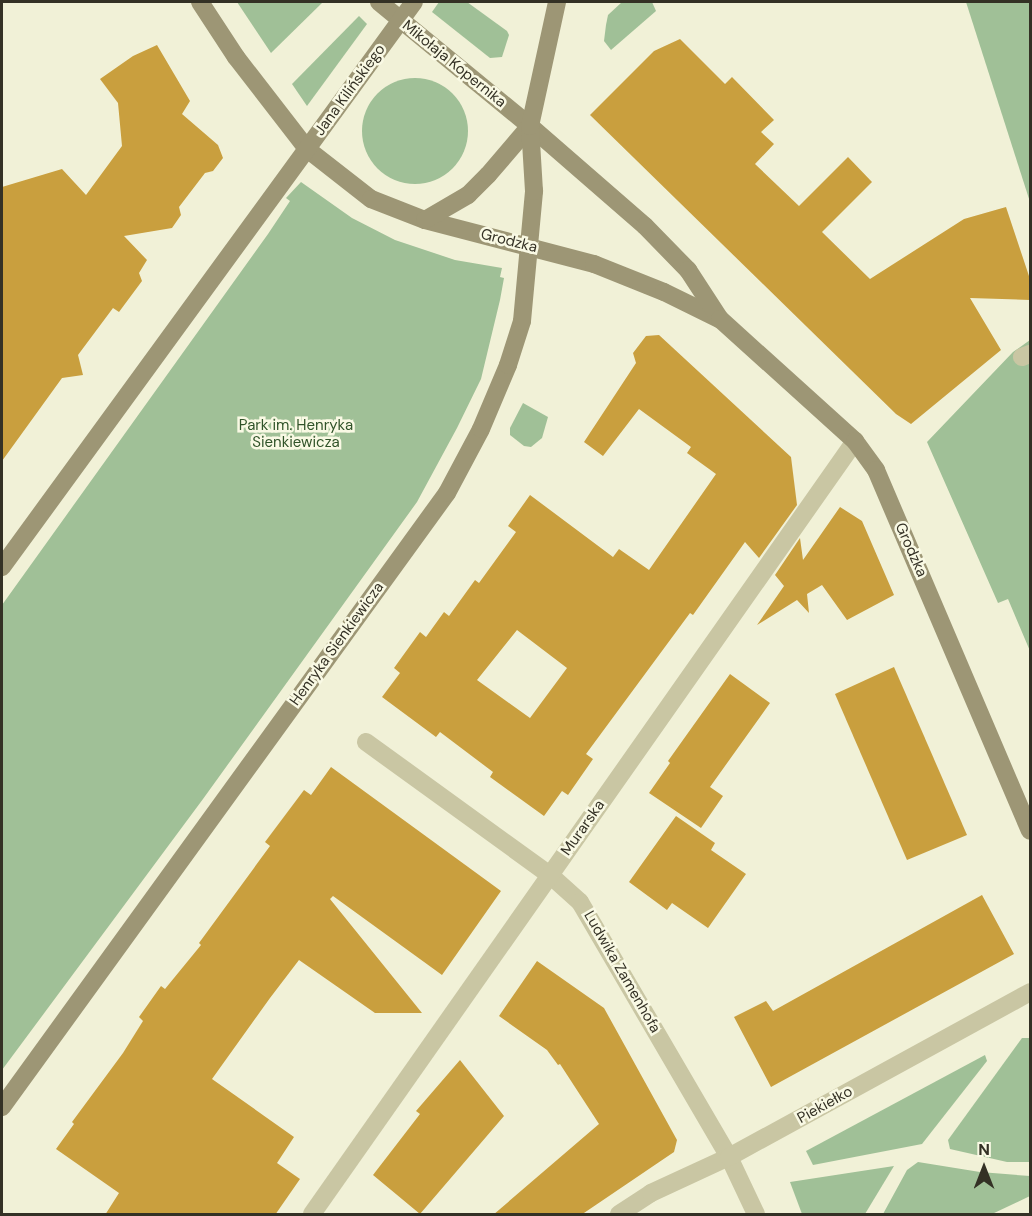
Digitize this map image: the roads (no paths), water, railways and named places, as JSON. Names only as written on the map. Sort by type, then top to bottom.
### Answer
[{"type":"main road","points":[[2,567],[307,149],[236,57],[200,2]]},
{"type":"main road","name":"Mikołaja Kopernika","points":[[379,2],[530,126]]},
{"type":"main road","name":"Jana Kilińskiego","points":[[307,149],[414,2]]},
{"type":"main road","points":[[425,220],[468,195],[530,126],[557,2]]},
{"type":"main road","name":"Grodzka","points":[[530,126],[645,226],[688,270],[720,320],[855,441],[876,470],[1030,831]]},
{"type":"main road","name":"Henryka Sienkiewicza","points":[[2,1107],[447,493],[481,429],[508,364],[522,321],[531,246],[534,191],[530,126]]},
{"type":"main road","name":"Grodzka","points":[[307,149],[371,199],[425,220],[531,246],[631,278],[720,320]]},
{"type":"street","name":"Murarska","points":[[312,1215],[855,441]]},
{"type":"street","name":"Ludwika Zamenhofa","points":[[366,742],[550,874],[587,911],[729,1156],[756,1215]]},
{"type":"street","name":"Piekiełko","points":[[619,1215],[651,1193],[729,1156],[1030,992]]},
{"type":"park label","name":"Park im. Henryka Sienkiewicza","points":[[296,434]]}]
